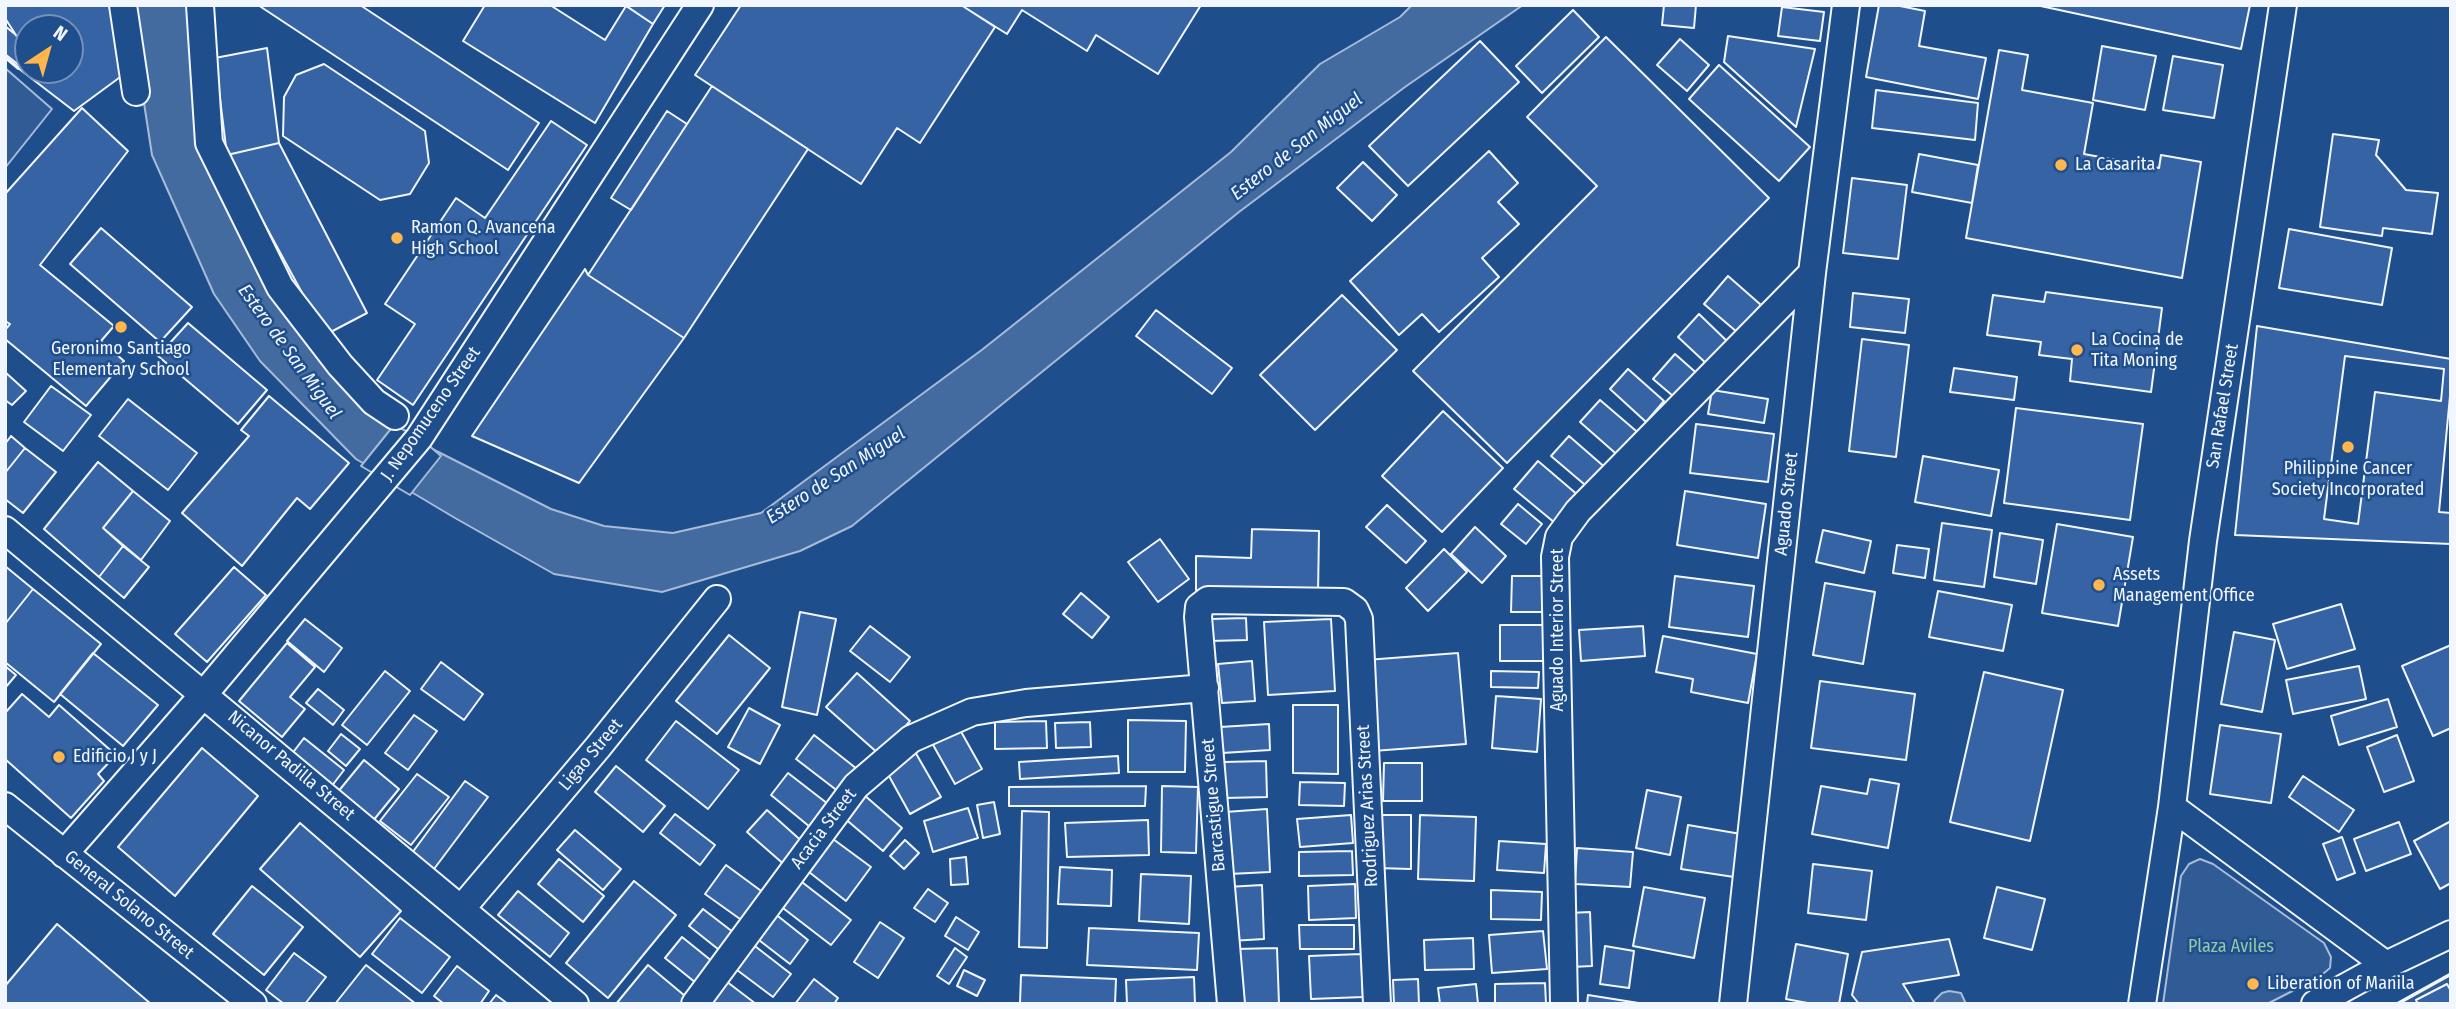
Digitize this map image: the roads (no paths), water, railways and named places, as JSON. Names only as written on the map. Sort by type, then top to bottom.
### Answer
[{"type":"street","points":[[123,5],[136,93]]},
{"type":"street","points":[[200,5],[209,142],[280,287],[340,365],[374,402],[394,416]]},
{"type":"street","name":"J. Nepomuceno Street","points":[[64,854],[204,694],[419,438],[700,5]]},
{"type":"street","name":"Aguado Street","points":[[1733,1004],[1812,274],[1846,5]]},
{"type":"street","name":"San Rafael Street","points":[[2142,1004],[2172,807],[2203,541],[2283,5]]},
{"type":"street","name":"Aguado Interior Street","points":[[1563,1004],[1555,557],[1559,537],[1578,511],[1812,274]]},
{"type":"street","name":"Nicanor Padilla Street","points":[[5,530],[575,1004]]},
{"type":"street","name":"Ligao Street","points":[[462,908],[598,747],[717,599]]},
{"type":"street","name":"Rodriguez Arias Street","points":[[1199,607],[1208,600],[1331,602],[1344,603],[1354,610],[1359,619],[1377,1004]]},
{"type":"street","name":"Barcastigue Street","points":[[1199,607],[1231,1004]]},
{"type":"street","name":"Acacia Street","points":[[695,1004],[856,786],[911,739],[972,712],[1026,703],[1205,688]]},
{"type":"street","name":"General Solano Street","points":[[5,806],[253,1004]]},
{"type":"street","points":[[2172,807],[2386,965]]},
{"type":"street","points":[[2315,1004],[2386,965],[2451,934]]},
{"type":"water","name":"Estero de San Miguel","points":[[133,5],[192,5],[203,144],[261,273],[389,427],[551,509],[604,526],[673,533],[761,513],[983,349],[1231,152],[1320,64],[1400,17],[1412,5],[1523,5],[1405,87],[1239,212],[852,526],[800,551],[662,592],[554,574],[455,518],[356,459],[260,361],[214,294],[152,155]]},
{"type":"water","points":[[1942,993],[1961,993],[1966,1004],[1934,1004]]},
{"type":"place","name":"La Casarita","points":[[2061,165]]},
{"type":"place","name":"Ramon Q. Avancena High School","points":[[397,238]]},
{"type":"place","name":"Geronimo Santiago Elementary School","points":[[121,327]]},
{"type":"place","name":"La Cocina de Tita Moning","points":[[2077,350]]},
{"type":"place","name":"Philippine Cancer Society Incorporated","points":[[2348,447]]},
{"type":"place","name":"Assets Management Office","points":[[2099,585]]},
{"type":"place","name":"Edificio J y J","points":[[59,757]]},
{"type":"place","name":"Liberation of Manila","points":[[2253,984]]},
{"type":"park label","name":"Plaza Aviles","points":[[2231,947]]}]
